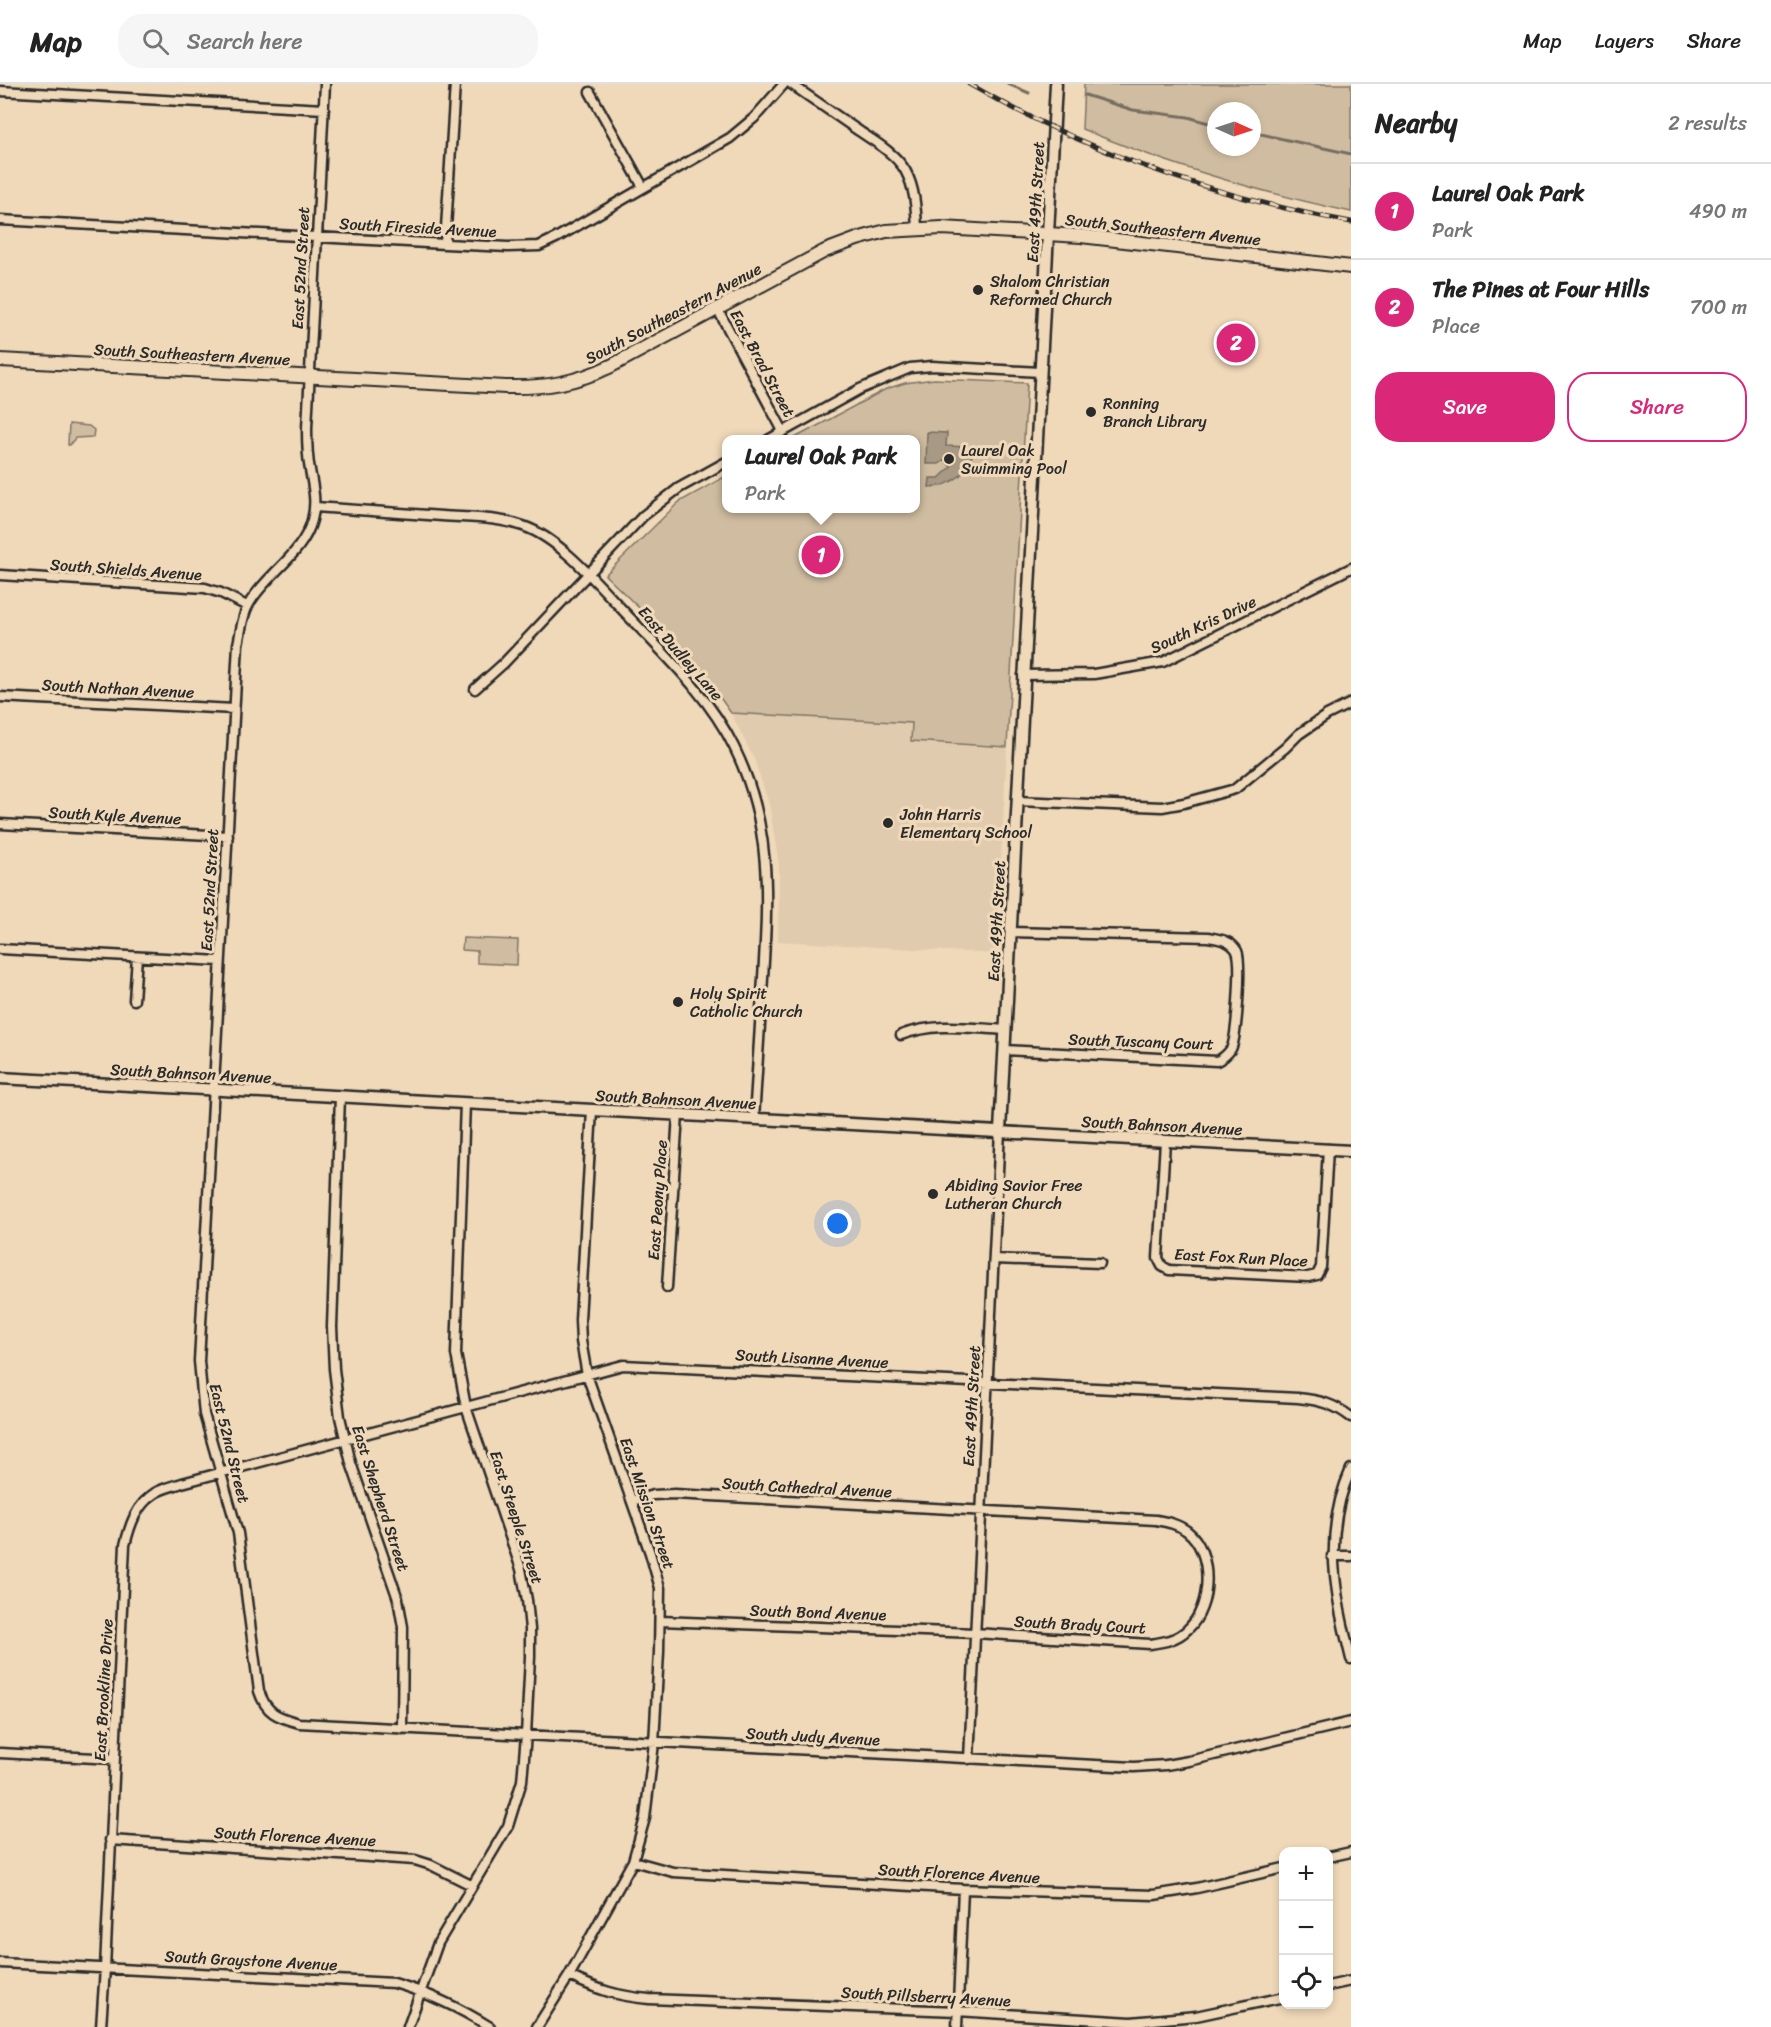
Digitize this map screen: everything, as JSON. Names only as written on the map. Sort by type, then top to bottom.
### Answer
[{"type":"main road","name":"South Southeastern Avenue","points":[[0,360],[506,387],[553,386],[594,374],[844,243],[886,231],[916,228],[1048,233],[1117,239],[1351,267]]},
{"type":"street","name":"East 52nd Street","points":[[271,1713],[263,1703],[259,1690],[238,1533],[204,1414],[199,1360],[238,644],[247,606],[302,542],[312,523],[315,507],[315,490],[307,452],[325,84]]},
{"type":"street","points":[[445,244],[455,84]]},
{"type":"street","name":"South Fireside Avenue","points":[[0,220],[445,244],[538,246],[556,238],[730,138],[754,118],[784,84]]},
{"type":"street","points":[[791,84],[872,140],[902,165],[912,185],[916,228]]},
{"type":"street","name":"East 49th Street","points":[[969,1759],[1023,675],[1056,84]]},
{"type":"street","points":[[0,91],[324,109]]},
{"type":"street","points":[[590,92],[643,187]]},
{"type":"street","name":"East Brad Street","points":[[717,308],[783,431]]},
{"type":"street","points":[[776,435],[860,389],[910,368],[932,366],[1041,372]]},
{"type":"street","points":[[475,689],[504,663],[643,516],[679,488],[722,464]]},
{"type":"street","name":"East Dudley Lane","points":[[315,507],[507,521],[543,535],[588,574],[700,695],[718,719],[734,747],[751,789],[762,831],[766,867],[765,937],[754,1119]]},
{"type":"street","name":"South Kris Drive","points":[[1023,675],[1094,674],[1163,662],[1351,568]]},
{"type":"street","name":"South Shields Avenue","points":[[0,575],[205,588],[247,606]]},
{"type":"street","name":"South Nathan Avenue","points":[[0,698],[234,709]]},
{"type":"street","points":[[1017,801],[1162,807],[1225,792],[1235,789],[1299,734],[1327,715],[1351,703]]},
{"type":"street","name":"South Kyle Avenue","points":[[0,824],[228,836]]},
{"type":"street","name":"South Tuscany Court","points":[[1004,1050],[1217,1061],[1226,1056],[1235,1038],[1237,1004],[1239,963],[1237,952],[1226,940],[1208,937],[1010,932]]},
{"type":"street","points":[[0,949],[220,961]]},
{"type":"street","points":[[134,1000],[137,957]]},
{"type":"street","points":[[901,1035],[921,1028],[934,1027],[1005,1030]]},
{"type":"street","name":"South Bahnson Avenue","points":[[0,1077],[1351,1150]]},
{"type":"street","name":"East Shepherd Street","points":[[340,1096],[332,1327],[336,1389],[351,1463],[400,1608],[404,1656],[402,1729]]},
{"type":"street","name":"East Steeple Street","points":[[408,2027],[438,1943],[508,1826],[522,1781],[526,1735],[530,1647],[527,1600],[521,1569],[466,1407],[458,1371],[456,1336],[465,1103]]},
{"type":"street","name":"East Mission Street","points":[[537,2027],[569,1976],[633,1861],[646,1809],[654,1743],[660,1588],[588,1375],[581,1341],[580,1320],[592,1110]]},
{"type":"street","name":"East Peony Place","points":[[667,1287],[678,1114]]},
{"type":"street","name":"East Fox Run Place","points":[[1165,1141],[1158,1258],[1162,1266],[1169,1270],[1308,1277],[1317,1275],[1321,1267],[1328,1149]]},
{"type":"street","points":[[994,1259],[1100,1263]]},
{"type":"street","name":"South Lisanne Avenue","points":[[279,1457],[623,1365],[1298,1398],[1320,1400],[1337,1407],[1351,1417]]},
{"type":"street","name":"East Brookline Drive","points":[[101,2027],[124,1545],[130,1522],[140,1507],[156,1492],[279,1457]]},
{"type":"street","points":[[1351,1469],[1340,1505],[1332,1556],[1335,1585],[1351,1659]]},
{"type":"street","name":"South Cathedral Avenue","points":[[632,1501],[674,1494],[982,1512]]},
{"type":"street","name":"South Brady Court","points":[[975,1633],[1150,1644],[1165,1642],[1188,1630],[1196,1620],[1202,1605],[1206,1583],[1205,1558],[1200,1548],[1187,1531],[1174,1524],[1138,1518],[982,1512]]},
{"type":"street","points":[[1332,1556],[1351,1556]]},
{"type":"street","name":"South Bond Avenue","points":[[660,1621],[975,1633]]},
{"type":"street","name":"South Judy Avenue","points":[[271,1713],[299,1723],[1134,1767],[1166,1765],[1351,1722]]},
{"type":"street","points":[[0,1753],[114,1758]]},
{"type":"street","name":"South Florence Avenue","points":[[110,1840],[405,1858],[431,1865],[471,1885]]},
{"type":"street","points":[[1333,1856],[1351,1852]]},
{"type":"street","name":"South Florence Avenue","points":[[633,1861],[673,1872],[963,1889],[1154,1895],[1197,1888],[1279,1869]]},
{"type":"street","points":[[957,2027],[963,1889]]},
{"type":"street","name":"South Graystone Avenue","points":[[0,1963],[394,1983],[420,1991],[470,2014],[490,2027]]},
{"type":"street","name":"South Pillsberry Avenue","points":[[569,1976],[617,1996],[649,1999],[1131,2022],[1196,2016],[1279,1998]]},
{"type":"street","points":[[1333,1985],[1351,1981]]},
{"type":"shaded area","points":[[1084,84],[1351,84],[1351,212],[1282,196],[1148,154],[1082,129]]},
{"type":"shaded area","points":[[934,379],[1027,383],[1007,747],[911,741],[912,723],[731,713],[694,661],[605,575],[679,502],[722,478],[722,513],[920,513],[920,435],[800,435],[886,389],[905,383]]},
{"type":"shaded area","points":[[69,424],[89,426],[94,430],[93,437],[75,438],[68,445]]},
{"type":"shaded area","name":"Laurel Oak Swimming Pool","points":[[927,432],[947,433],[946,446],[974,447],[965,470],[953,481],[929,487],[930,478],[939,478],[951,467],[945,460],[939,464],[926,464]]},
{"type":"shaded area","name":"John Harris Elementary School","points":[[731,713],[912,723],[912,741],[1007,747],[996,954],[778,941],[779,865],[769,804],[754,759]]},
{"type":"shaded area","points":[[463,938],[518,940],[517,965],[477,963],[477,951],[462,950]]},
{"type":"waterway","points":[[1008,84],[1029,93]]},
{"type":"waterway","points":[[1085,95],[1133,110],[1188,117],[1207,122]]},
{"type":"waterway","points":[[1261,134],[1351,154]]},
{"type":"railway","points":[[969,84],[1060,131],[1154,170],[1252,200],[1351,222]]},
{"type":"place","name":"Shalom Christian Reformed Church","points":[[978,290]]},
{"type":"place","name":"The Pines at Four Hills","points":[[1236,343]]},
{"type":"place","name":"Ronning Branch Library","points":[[1091,412]]},
{"type":"place","name":"Laurel Oak Swimming Pool","points":[[949,459]]},
{"type":"place","name":"Laurel Oak Park","points":[[821,555]]},
{"type":"place","name":"John Harris Elementary School","points":[[888,823]]},
{"type":"place","name":"Holy Spirit Catholic Church","points":[[678,1002]]},
{"type":"place","name":"Abiding Savior Free Lutheran Church","points":[[933,1194]]}]
